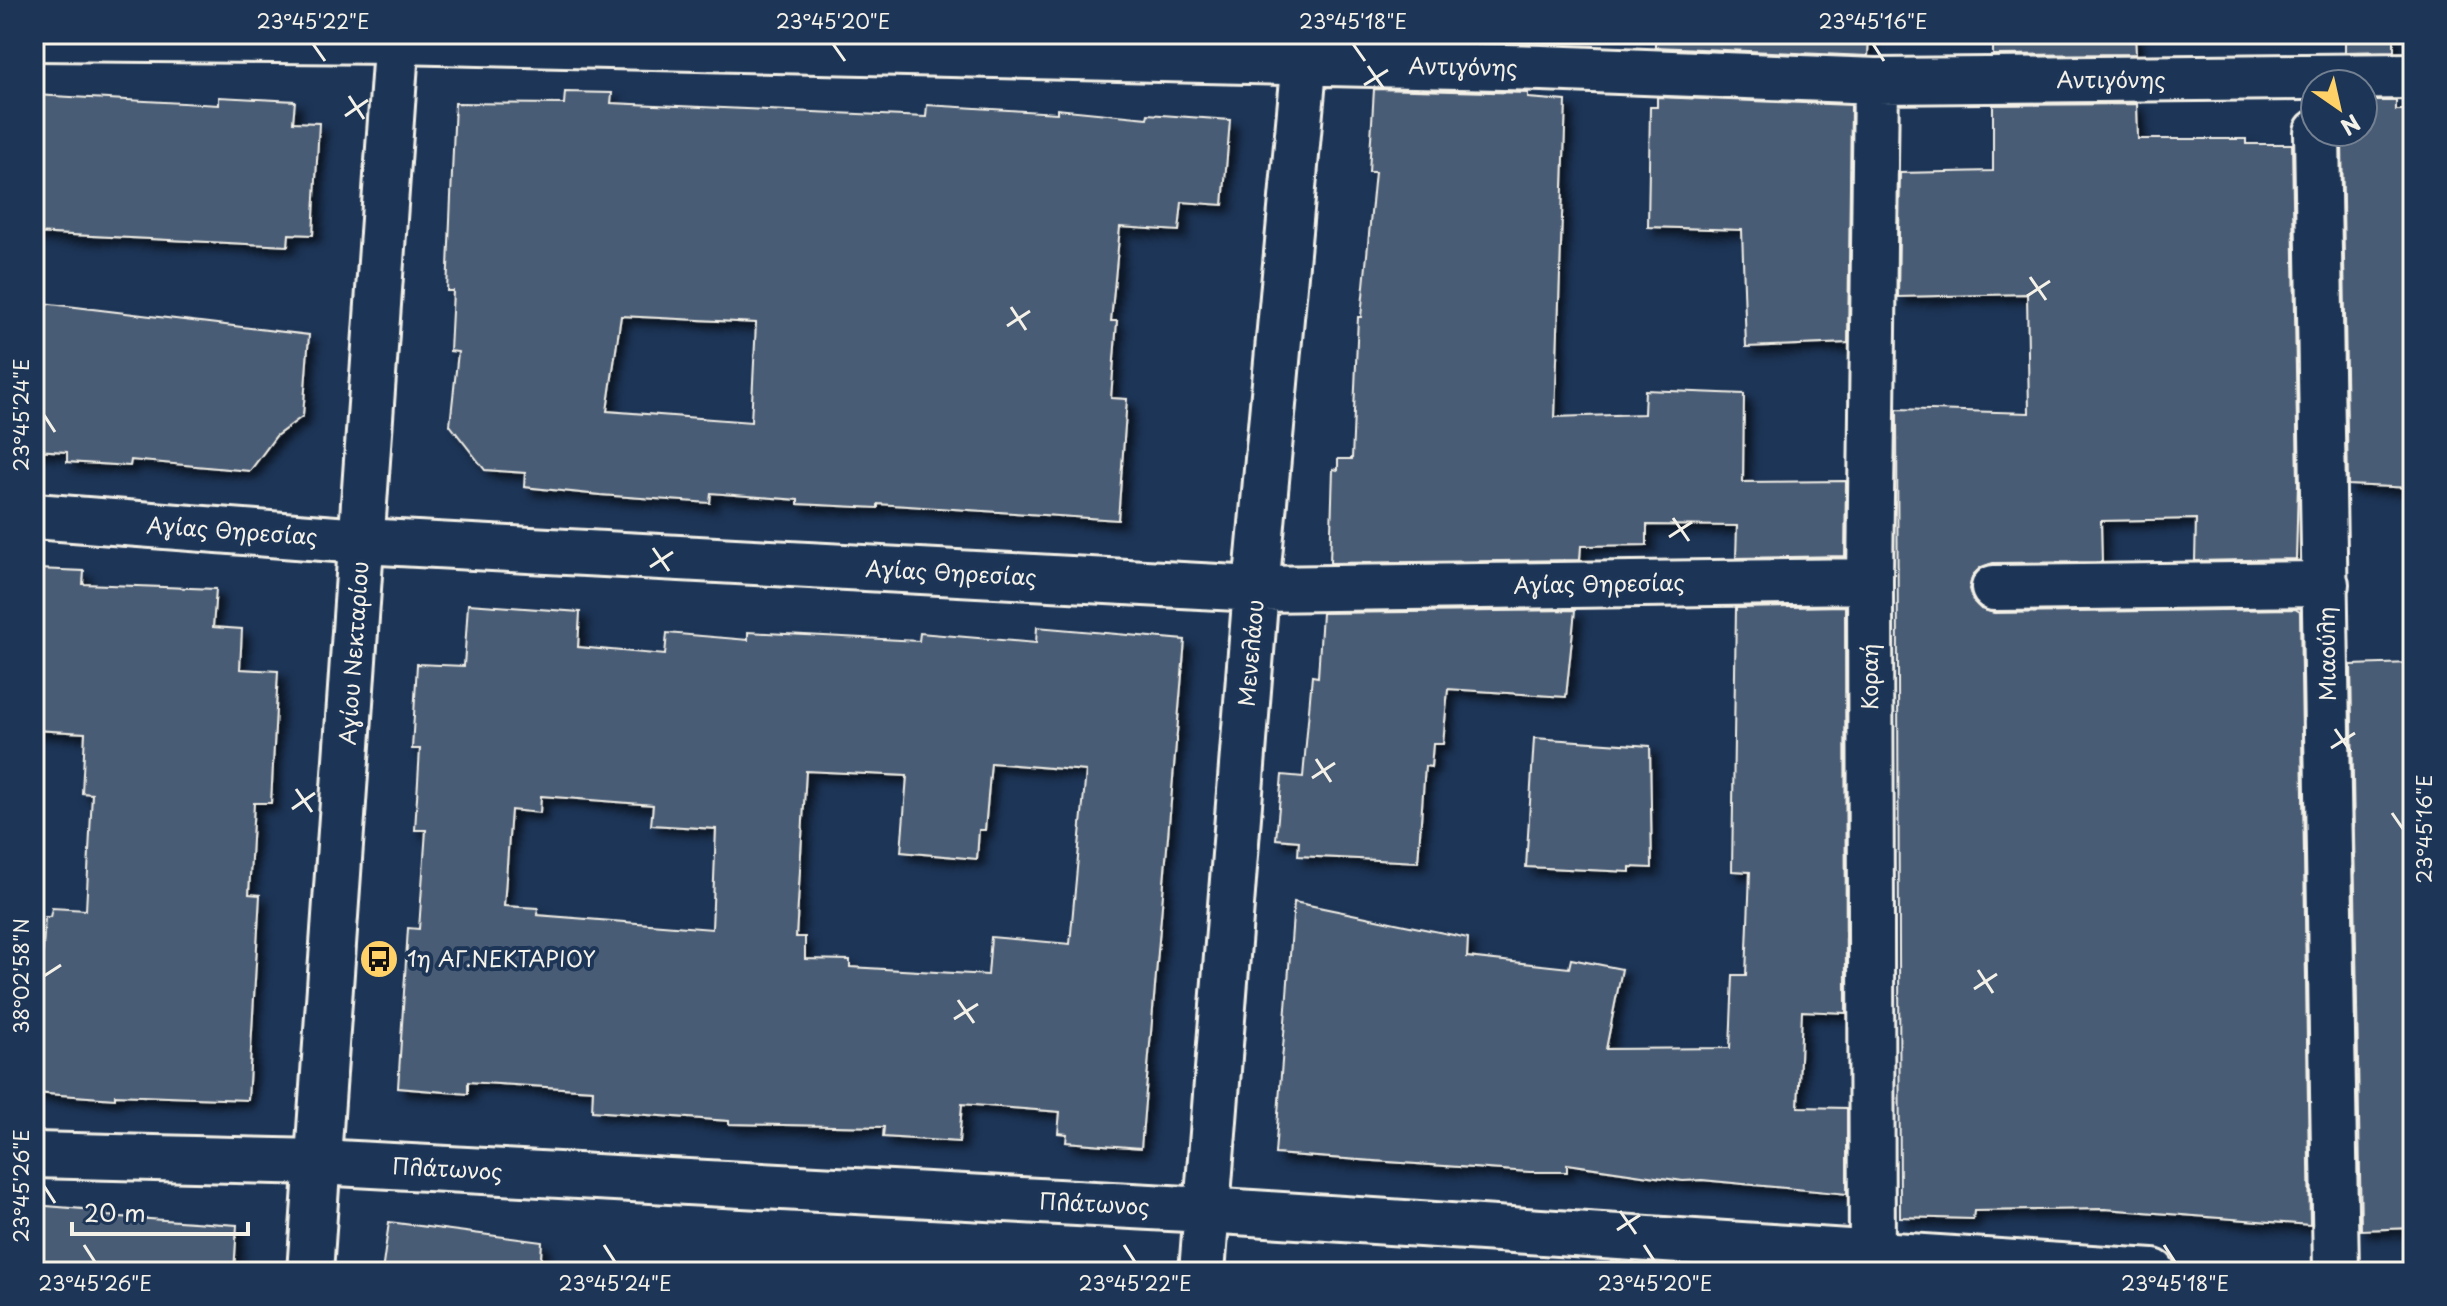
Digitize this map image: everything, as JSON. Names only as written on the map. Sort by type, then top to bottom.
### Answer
[{"type":"street","name":"Αντιγόνης","points":[[34,38],[397,38],[1305,49],[1542,68],[1876,81],[2299,81]]},
{"type":"street","name":"Αγίου Νεκταρίου","points":[[310,1272],[397,38]]},
{"type":"street","name":"Μενελάου","points":[[1202,1272],[1256,589],[1305,49]]},
{"type":"street","name":"Αντιγόνης","points":[[2379,78],[2413,76]]},
{"type":"street","name":"Κοραή","points":[[1872,1262],[1870,581],[1876,81]]},
{"type":"street","name":"Μιαούλη","points":[[2317,148],[2336,1272]]},
{"type":"street","name":"Αγίας Θηρεσίας","points":[[34,516],[362,541],[1256,589],[1870,581]]},
{"type":"street","points":[[1994,588],[2326,584]]},
{"type":"street","name":"Πλάτωνος","points":[[34,1155],[318,1162],[1206,1210],[1872,1262],[2153,1272]]},
{"type":"building","points":[[1377,34],[1532,34],[1531,43],[1377,39]]},
{"type":"building","points":[[1655,34],[1869,34],[1868,56],[1655,47]]},
{"type":"building","points":[[1993,34],[2135,34],[2136,54],[1993,55]]},
{"type":"building","points":[[2345,34],[2394,34],[2394,51],[2345,52]]},
{"type":"building","points":[[1374,89],[1528,93],[1528,98],[1566,101],[1555,417],[1644,414],[1645,390],[1744,394],[1743,482],[1846,481],[1845,556],[1736,558],[1737,526],[1647,525],[1647,545],[1581,546],[1580,560],[1330,563],[1333,469],[1338,470],[1338,459],[1352,459],[1358,317],[1361,317],[1375,172],[1369,172]]},
{"type":"building","points":[[565,92],[612,93],[611,103],[926,117],[927,105],[1057,113],[1057,109],[1147,118],[1148,114],[1230,120],[1223,205],[1182,202],[1179,231],[1120,227],[1111,321],[1117,321],[1111,398],[1127,399],[1118,520],[878,504],[878,508],[798,504],[798,500],[711,493],[710,503],[600,495],[524,487],[525,473],[485,470],[450,425],[458,352],[450,351],[453,291],[447,291],[455,103],[564,104]],"holes":[[[621,316],[756,323],[751,422],[607,411]]]},
{"type":"building","points":[[34,95],[219,105],[219,97],[295,101],[293,122],[319,123],[313,235],[289,234],[288,246],[34,233]]},
{"type":"building","points":[[1657,97],[1851,105],[1848,343],[1746,347],[1742,230],[1648,227],[1650,107],[1657,107]]},
{"type":"building","points":[[2379,101],[2396,101],[2396,110],[2413,110],[2413,488],[2348,485],[2342,148],[2379,148]]},
{"type":"building","points":[[2137,104],[2138,139],[2246,139],[2246,144],[2292,144],[2298,483],[2296,559],[2195,561],[2196,519],[2101,521],[2102,562],[1993,563],[1981,567],[1973,575],[1969,589],[1973,601],[1981,609],[1994,613],[2295,609],[2300,612],[2310,1225],[2105,1209],[1974,1211],[1973,1219],[1900,1217],[1897,409],[2029,413],[2027,294],[1898,297],[1900,173],[1993,171],[1993,105]]},
{"type":"building","points":[[34,302],[309,335],[303,416],[276,436],[250,471],[131,460],[130,466],[67,462],[67,452],[34,450]]},
{"type":"building","points":[[37,569],[84,571],[83,584],[216,589],[213,627],[242,629],[240,669],[278,671],[271,803],[254,803],[249,894],[260,895],[248,1100],[115,1095],[115,1099],[34,1093],[45,917],[50,917],[52,908],[86,910],[92,794],[82,793],[85,733],[34,730]]},
{"type":"building","points":[[468,604],[580,612],[578,647],[665,655],[667,633],[748,640],[748,632],[919,641],[920,633],[1036,643],[1037,627],[1185,640],[1141,1148],[1066,1142],[1067,1134],[1058,1133],[1060,1112],[962,1104],[959,1142],[883,1137],[884,1127],[729,1124],[729,1121],[592,1111],[593,1090],[468,1082],[468,1094],[398,1088],[408,928],[419,929],[426,830],[415,830],[420,749],[412,749],[417,664],[464,666]],"holes":[[[991,763],[1086,771],[1070,944],[991,937],[988,975],[850,967],[850,960],[805,959],[805,937],[796,937],[806,771],[907,776],[901,852],[977,859],[979,830],[985,830]],[[541,796],[653,805],[651,825],[716,829],[712,929],[537,915],[538,908],[504,906],[511,810],[540,813]]]},
{"type":"building","points":[[1845,606],[1846,1013],[1802,1011],[1798,1107],[1847,1108],[1847,1194],[1702,1180],[1683,1181],[1567,1164],[1567,1172],[1530,1172],[1275,1154],[1294,902],[1468,938],[1467,957],[1569,968],[1571,959],[1622,969],[1606,1049],[1730,1048],[1733,975],[1746,975],[1750,872],[1732,871],[1736,608]]},
{"type":"building","points":[[1575,610],[1566,697],[1448,689],[1443,744],[1433,744],[1431,767],[1425,766],[1418,862],[1298,856],[1299,841],[1276,839],[1282,775],[1303,777],[1312,676],[1318,677],[1322,613]]},
{"type":"building","points":[[2413,663],[2413,1228],[2361,1230],[2351,665]]},
{"type":"building","points":[[1534,738],[1650,746],[1652,868],[1630,867],[1630,872],[1526,867]]},
{"type":"building","points":[[34,1205],[107,1211],[106,1216],[237,1225],[234,1272],[34,1272]]},
{"type":"building","points":[[389,1222],[542,1242],[540,1272],[382,1272]]},
{"type":"place","name":"1η ΑΓ.ΝΕΚΤΑΡΙΟΥ","points":[[379,959]]}]
